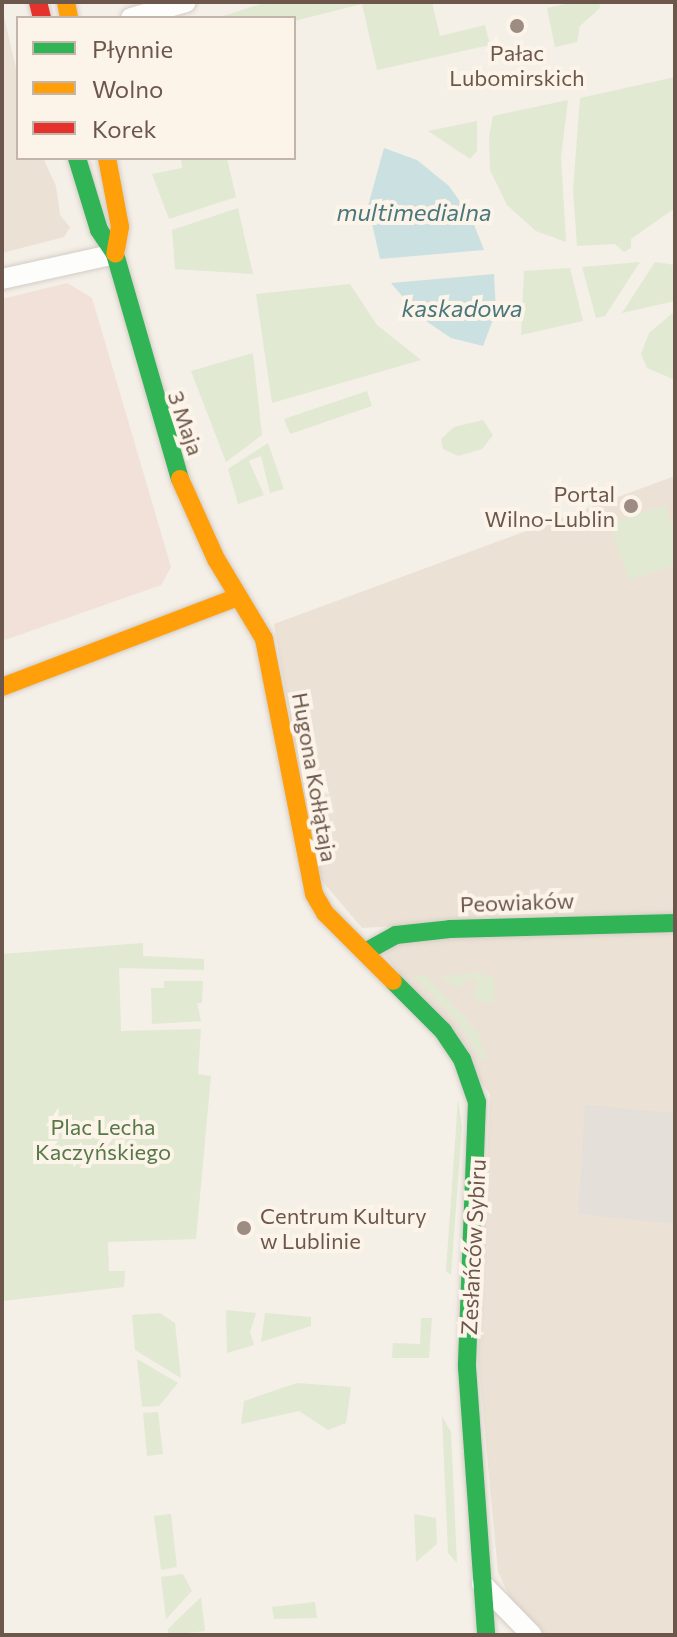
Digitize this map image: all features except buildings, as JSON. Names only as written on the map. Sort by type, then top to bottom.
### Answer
[{"type":"street","points":[[138,16],[186,2]]},
{"type":"street","name":"3 Maja","points":[[78,160],[99,230],[115,254],[163,434],[238,597]]},
{"type":"street","name":"3 Maja","points":[[107,160],[120,227],[115,254]]},
{"type":"street","points":[[2,279],[115,254]]},
{"type":"street","points":[[2,687],[238,597]]},
{"type":"street","name":"Hugona Kołłątaja","points":[[238,597],[258,627],[271,664],[314,894],[365,952]]},
{"type":"street","name":"Peowiaków","points":[[365,952],[396,935],[438,930],[675,923]]},
{"type":"street","name":"Zesłańców Sybiru","points":[[365,952],[453,1044],[477,1102],[467,1367],[479,1581],[486,1635]]},
{"type":"street","points":[[479,1581],[532,1635]]},
{"type":"shaded area","points":[[2,8],[16,68],[16,160],[44,160],[56,186],[60,215],[70,227],[64,237],[2,253]]},
{"type":"shaded area","points":[[67,283],[92,298],[171,567],[161,585],[2,641],[2,299]]},
{"type":"shaded area","points":[[675,476],[675,916],[548,917],[362,928],[317,875],[274,624]]},
{"type":"shaded area","points":[[675,931],[675,1635],[542,1635],[513,1604],[498,1572],[478,1359],[490,1094],[384,954],[403,940]]},
{"type":"shaded area","points":[[585,1105],[675,1113],[675,1224],[578,1214]]},
{"type":"green space","points":[[267,2],[432,2],[440,36],[485,25],[490,45],[377,70],[362,4],[296,20],[296,16],[223,16]]},
{"type":"green space","points":[[575,2],[599,2],[600,8],[580,26],[577,42],[555,47],[547,8]]},
{"type":"green space","points":[[675,77],[675,208],[631,239],[631,248],[624,252],[615,244],[577,246],[573,190],[580,98]]},
{"type":"green space","points":[[568,100],[561,157],[566,242],[536,231],[507,205],[490,170],[489,137],[493,116]]},
{"type":"green space","points":[[477,121],[477,151],[470,159],[428,131]]},
{"type":"green space","points":[[181,160],[227,160],[236,197],[169,219],[152,174],[182,168]]},
{"type":"green space","points":[[238,208],[253,274],[175,269],[172,230]]},
{"type":"green space","points":[[640,262],[605,316],[596,318],[582,267]]},
{"type":"green space","points":[[655,262],[675,265],[675,301],[622,313]]},
{"type":"green space","points":[[570,268],[583,321],[521,335],[524,271]]},
{"type":"green space","points":[[350,284],[377,325],[421,360],[272,403],[256,294]]},
{"type":"green space","points":[[675,311],[675,380],[647,368],[641,354],[649,333]]},
{"type":"green space","points":[[253,353],[262,435],[226,462],[191,371]]},
{"type":"green space","points":[[367,391],[372,406],[290,434],[284,419]]},
{"type":"green space","points":[[483,420],[493,435],[482,449],[458,456],[443,449],[441,439],[454,427]]},
{"type":"green space","points":[[268,443],[284,489],[270,493],[261,456],[249,461],[264,495],[238,504],[228,469]]},
{"type":"green space","points":[[665,505],[675,533],[675,565],[629,580],[609,524]]},
{"type":"green space","name":"Plac Lecha Kaczyńskiego","points":[[143,943],[143,956],[204,959],[204,970],[119,968],[121,1031],[201,1029],[198,1074],[211,1076],[196,1239],[108,1242],[109,1271],[125,1271],[124,1287],[2,1301],[2,954]]},
{"type":"green space","points":[[482,972],[483,977],[494,977],[493,1003],[476,1001],[473,994],[479,985],[474,978],[466,979],[459,989],[440,977]]},
{"type":"green space","points":[[424,974],[477,1031],[486,1058],[481,1060],[461,1026],[415,977]]},
{"type":"green space","points":[[164,981],[203,981],[202,1003],[197,1003],[201,1021],[152,1024],[151,988],[164,988]]},
{"type":"green space","points":[[458,1099],[462,1127],[451,1275],[446,1271]]},
{"type":"green space","points":[[226,1310],[256,1313],[250,1332],[254,1345],[227,1353]]},
{"type":"green space","points":[[160,1313],[175,1323],[181,1378],[135,1350],[132,1315]]},
{"type":"green space","points":[[265,1313],[311,1317],[311,1326],[261,1342]]},
{"type":"green space","points":[[421,1318],[432,1318],[429,1358],[392,1358],[393,1343],[420,1344]]},
{"type":"green space","points":[[137,1359],[178,1383],[159,1406],[142,1407]]},
{"type":"green space","points":[[297,1383],[351,1387],[346,1423],[328,1430],[299,1411],[241,1424],[244,1401]]},
{"type":"green space","points":[[158,1412],[163,1454],[147,1456],[143,1413]]},
{"type":"green space","points":[[442,1416],[451,1432],[457,1563],[448,1553]]},
{"type":"green space","points":[[171,1514],[177,1567],[161,1570],[154,1516]]},
{"type":"green space","points":[[414,1514],[436,1518],[437,1544],[416,1562]]},
{"type":"green space","points":[[183,1574],[192,1591],[166,1619],[161,1577]]},
{"type":"green space","points":[[201,1597],[205,1631],[168,1635],[168,1629]]},
{"type":"green space","points":[[315,1602],[317,1618],[274,1619],[272,1607]]},
{"type":"water","name":"multimedialna","points":[[384,148],[417,160],[449,186],[471,217],[484,250],[380,259],[368,206]]},
{"type":"water","name":"kaskadowa","points":[[494,274],[496,312],[483,346],[451,338],[420,317],[391,283]]},
{"type":"traffic: fast","points":[[78,160],[99,230],[115,254],[180,479]]},
{"type":"traffic: fast","points":[[365,952],[396,935],[450,929],[675,923]]},
{"type":"traffic: fast","points":[[393,981],[443,1031],[462,1059],[477,1102],[467,1367],[486,1635]]},
{"type":"traffic: slow","points":[[66,2],[69,16]]},
{"type":"traffic: slow","points":[[107,160],[120,227],[115,254]]},
{"type":"traffic: slow","points":[[180,479],[216,559],[264,639],[314,894],[325,913],[393,981]]},
{"type":"traffic: slow","points":[[2,687],[238,597]]},
{"type":"traffic: jam","points":[[38,2],[42,16]]},
{"type":"place","name":"Pałac Lubomirskich","points":[[517,26]]},
{"type":"place","name":"Portal Wilno-Lublin","points":[[631,506]]},
{"type":"place","name":"Centrum Kultury w Lublinie","points":[[244,1228]]}]
